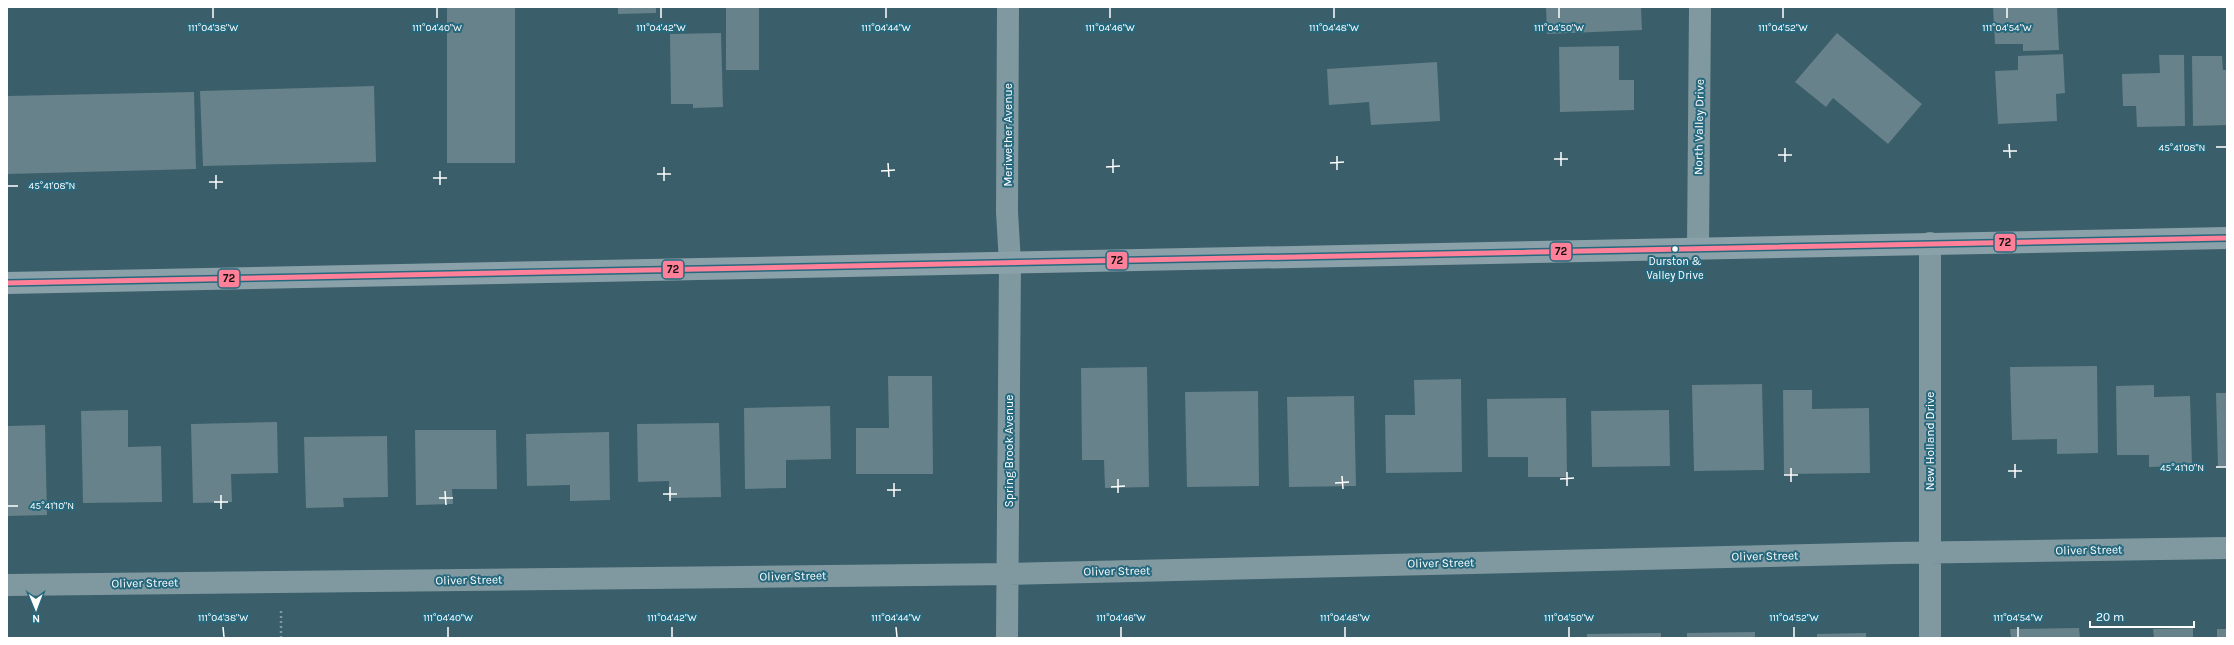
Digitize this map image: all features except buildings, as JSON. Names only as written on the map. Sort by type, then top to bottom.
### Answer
[{"type":"main road","points":[[7,283],[2227,238]]},
{"type":"street","name":"Meriwether Avenue","points":[[1008,7],[1008,212],[1010,263]]},
{"type":"street","name":"North Valley Drive","points":[[1698,248],[1700,7]]},
{"type":"street","name":"New Holland Drive","points":[[1930,244],[1930,638]]},
{"type":"street","name":"Spring Brook Avenue","points":[[1007,638],[1009,574],[1010,263]]},
{"type":"street","name":"Oliver Street","points":[[7,584],[1009,574],[1930,552],[2227,548]]},
{"type":"transit line","name":"72","points":[[7,283],[2227,238]]},
{"type":"place","name":"Durston & Valley Drive","points":[[1675,249]]}]
